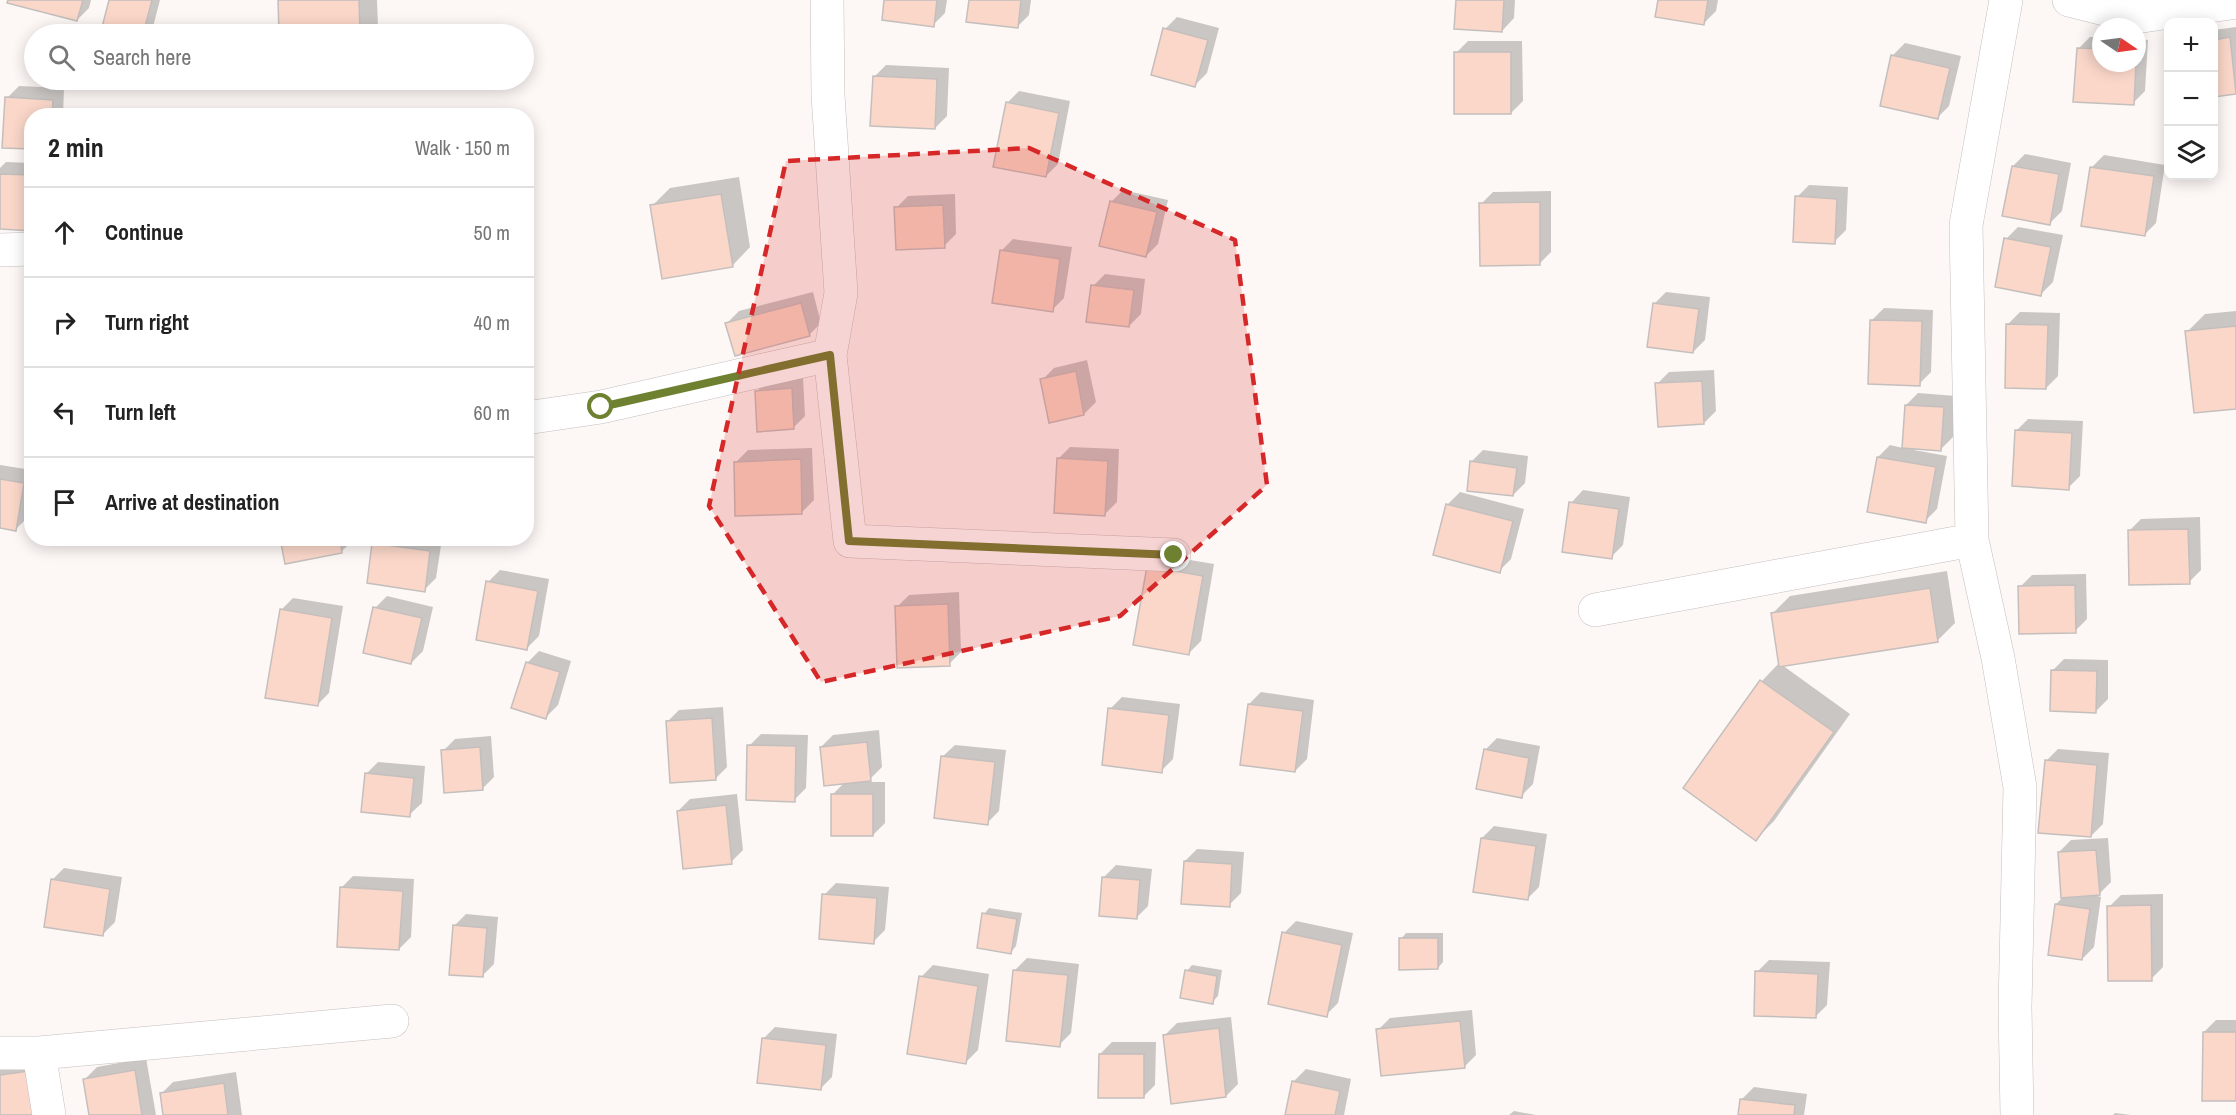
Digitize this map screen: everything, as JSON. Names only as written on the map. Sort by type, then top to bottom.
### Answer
[{"type":"street","points":[[827,0],[828,95],[841,293],[830,355],[849,541],[1174,555]]},
{"type":"street","points":[[2006,0],[1966,225],[1972,540],[1998,658],[2020,787],[2015,1007],[2017,1115]]},
{"type":"street","points":[[2069,0],[2136,17],[2236,2]]},
{"type":"street","points":[[0,250],[24,249]]},
{"type":"street","points":[[534,417],[601,407],[830,355]]},
{"type":"street","points":[[1595,610],[1972,540]]},
{"type":"street","points":[[0,1053],[39,1053],[392,1021]]},
{"type":"street","points":[[39,1053],[49,1115]]},
{"type":"highlighted area","points":[[1029,148],[1235,240],[1267,485],[1120,616],[821,682],[709,506],[786,161]]},
{"type":"building","points":[[8,0],[83,0],[77,21],[7,3]]},
{"type":"building","points":[[109,0],[152,0],[146,24],[103,24]]},
{"type":"building","points":[[278,0],[359,0],[360,24],[279,24]]},
{"type":"building","points":[[884,0],[937,0],[934,27],[882,20]]},
{"type":"building","points":[[969,0],[1021,0],[1018,28],[966,22]]},
{"type":"building","points":[[1456,0],[1504,0],[1502,32],[1454,29]]},
{"type":"building","points":[[1658,0],[1708,0],[1704,25],[1655,17]]},
{"type":"building","points":[[1163,28],[1208,40],[1195,87],[1151,75]]},
{"type":"building","points":[[2230,37],[2236,94],[2218,96],[2218,39]]},
{"type":"building","points":[[2077,48],[2092,49],[2092,72],[2136,72],[2134,105],[2073,102]]},
{"type":"building","points":[[1454,52],[1511,52],[1511,114],[1454,114]]},
{"type":"building","points":[[1891,55],[1950,68],[1938,119],[1880,106]]},
{"type":"building","points":[[873,76],[937,79],[935,129],[870,126]]},
{"type":"building","points":[[5,97],[53,100],[52,108],[24,108],[24,149],[2,148]]},
{"type":"building","points":[[1006,102],[1059,113],[1046,177],[993,167]]},
{"type":"building","points":[[2012,166],[2059,174],[2050,225],[2002,216]]},
{"type":"building","points":[[2090,167],[2154,176],[2145,236],[2081,226]]},
{"type":"building","points":[[0,174],[24,175],[24,230],[0,229]]},
{"type":"building","points":[[721,194],[733,267],[662,279],[650,205]]},
{"type":"building","points":[[1795,196],[1837,199],[1835,244],[1793,242]]},
{"type":"building","points":[[1110,201],[1157,212],[1146,257],[1099,246]]},
{"type":"building","points":[[1540,202],[1540,265],[1480,266],[1479,203]]},
{"type":"building","points":[[943,205],[945,248],[896,250],[894,207]]},
{"type":"building","points":[[2004,238],[2051,247],[2041,296],[1995,287]]},
{"type":"building","points":[[1000,250],[1060,259],[1053,312],[992,303]]},
{"type":"building","points":[[1091,285],[1134,290],[1129,327],[1086,322]]},
{"type":"building","points":[[801,303],[810,336],[735,356],[725,323]]},
{"type":"building","points":[[1653,303],[1699,309],[1693,353],[1647,347]]},
{"type":"building","points":[[1870,320],[1922,321],[1920,386],[1868,384]]},
{"type":"building","points":[[2006,324],[2048,325],[2046,389],[2005,388]]},
{"type":"building","points":[[2236,326],[2236,409],[2194,413],[2185,331]]},
{"type":"building","points":[[1076,371],[1084,415],[1049,423],[1040,379]]},
{"type":"building","points":[[1702,381],[1704,424],[1658,427],[1655,383]]},
{"type":"building","points":[[792,388],[794,429],[757,432],[755,391]]},
{"type":"building","points":[[1905,405],[1944,407],[1941,451],[1902,448]]},
{"type":"building","points":[[2015,430],[2072,433],[2069,490],[2012,486]]},
{"type":"building","points":[[1877,457],[1936,467],[1926,523],[1867,512]]},
{"type":"building","points":[[1057,458],[1108,461],[1105,516],[1054,513]]},
{"type":"building","points":[[801,459],[802,514],[735,516],[734,462]]},
{"type":"building","points":[[1470,461],[1517,468],[1513,496],[1467,491]]},
{"type":"building","points":[[0,479],[24,483],[16,531],[0,528]]},
{"type":"building","points":[[1569,502],[1619,509],[1612,559],[1562,552]]},
{"type":"building","points":[[1446,504],[1513,521],[1500,573],[1433,555]]},
{"type":"building","points":[[2188,529],[2190,584],[2129,585],[2128,530]]},
{"type":"building","points":[[282,546],[341,546],[342,553],[285,564]]},
{"type":"building","points":[[372,546],[394,546],[430,551],[425,592],[367,583]]},
{"type":"building","points":[[1147,566],[1203,576],[1189,655],[1133,645]]},
{"type":"building","points":[[486,581],[538,591],[527,650],[476,640]]},
{"type":"building","points":[[2075,585],[2076,633],[2019,634],[2018,586]]},
{"type":"building","points":[[1930,588],[1938,642],[1779,667],[1771,613]]},
{"type":"building","points":[[948,604],[950,666],[897,668],[895,606]]},
{"type":"building","points":[[373,607],[422,618],[411,664],[363,653]]},
{"type":"building","points":[[280,609],[332,618],[318,706],[265,698]]},
{"type":"building","points":[[526,662],[560,672],[546,719],[511,708]]},
{"type":"building","points":[[2051,670],[2097,671],[2096,713],[2050,711]]},
{"type":"building","points":[[1760,680],[1834,732],[1756,841],[1683,788]]},
{"type":"building","points":[[1248,704],[1303,711],[1295,772],[1240,765]]},
{"type":"building","points":[[1108,708],[1169,715],[1162,773],[1102,765]]},
{"type":"building","points":[[712,718],[716,780],[670,783],[666,721]]},
{"type":"building","points":[[867,742],[871,781],[824,786],[820,747]]},
{"type":"building","points":[[747,745],[796,746],[795,802],[746,800]]},
{"type":"building","points":[[480,747],[483,790],[444,793],[441,750]]},
{"type":"building","points":[[1484,749],[1529,758],[1522,798],[1476,789]]},
{"type":"building","points":[[941,756],[995,762],[988,825],[934,818]]},
{"type":"building","points":[[2045,760],[2097,765],[2091,837],[2038,833]]},
{"type":"building","points":[[365,773],[414,778],[410,817],[361,812]]},
{"type":"building","points":[[831,794],[873,794],[873,836],[831,836]]},
{"type":"building","points":[[726,805],[732,864],[683,869],[677,811]]},
{"type":"building","points":[[1481,838],[1536,846],[1528,900],[1473,892]]},
{"type":"building","points":[[2096,850],[2100,895],[2061,898],[2058,852]]},
{"type":"building","points":[[1184,861],[1232,864],[1230,907],[1181,904]]},
{"type":"building","points":[[1102,877],[1140,880],[1137,919],[1099,916]]},
{"type":"building","points":[[51,879],[110,889],[103,936],[44,927]]},
{"type":"building","points":[[340,887],[403,891],[399,950],[337,947]]},
{"type":"building","points":[[822,894],[877,898],[874,944],[819,939]]},
{"type":"building","points":[[2055,904],[2090,909],[2082,960],[2048,955]]},
{"type":"building","points":[[2151,905],[2152,981],[2108,981],[2107,906]]},
{"type":"building","points":[[982,913],[1017,919],[1011,954],[977,948]]},
{"type":"building","points":[[453,925],[487,928],[483,977],[449,975]]},
{"type":"building","points":[[1282,932],[1342,945],[1327,1017],[1268,1004]]},
{"type":"building","points":[[1399,938],[1438,938],[1438,969],[1399,970]]},
{"type":"building","points":[[1013,970],[1068,975],[1060,1047],[1006,1041]]},
{"type":"building","points":[[1185,970],[1217,976],[1213,1004],[1180,998]]},
{"type":"building","points":[[1755,971],[1818,974],[1816,1018],[1754,1016]]},
{"type":"building","points":[[919,976],[978,986],[966,1064],[907,1054]]},
{"type":"building","points":[[1460,1021],[1465,1068],[1381,1076],[1376,1029]]},
{"type":"building","points":[[1219,1028],[1226,1097],[1171,1104],[1163,1035]]},
{"type":"building","points":[[2203,1032],[2236,1032],[2236,1101],[2202,1101]]},
{"type":"building","points":[[762,1038],[826,1045],[821,1090],[757,1083]]},
{"type":"building","points":[[1099,1054],[1144,1054],[1144,1098],[1098,1098]]},
{"type":"building","points":[[135,1070],[142,1115],[89,1115],[83,1079]]},
{"type":"building","points":[[29,1071],[34,1115],[0,1115],[0,1075]]},
{"type":"building","points":[[1292,1081],[1340,1091],[1335,1115],[1285,1115]]},
{"type":"building","points":[[224,1083],[228,1115],[163,1115],[160,1093]]},
{"type":"building","points":[[1740,1099],[1795,1105],[1794,1115],[1738,1115]]},
{"type":"route","points":[[601,407],[830,355],[849,541],[1174,555]]}]
